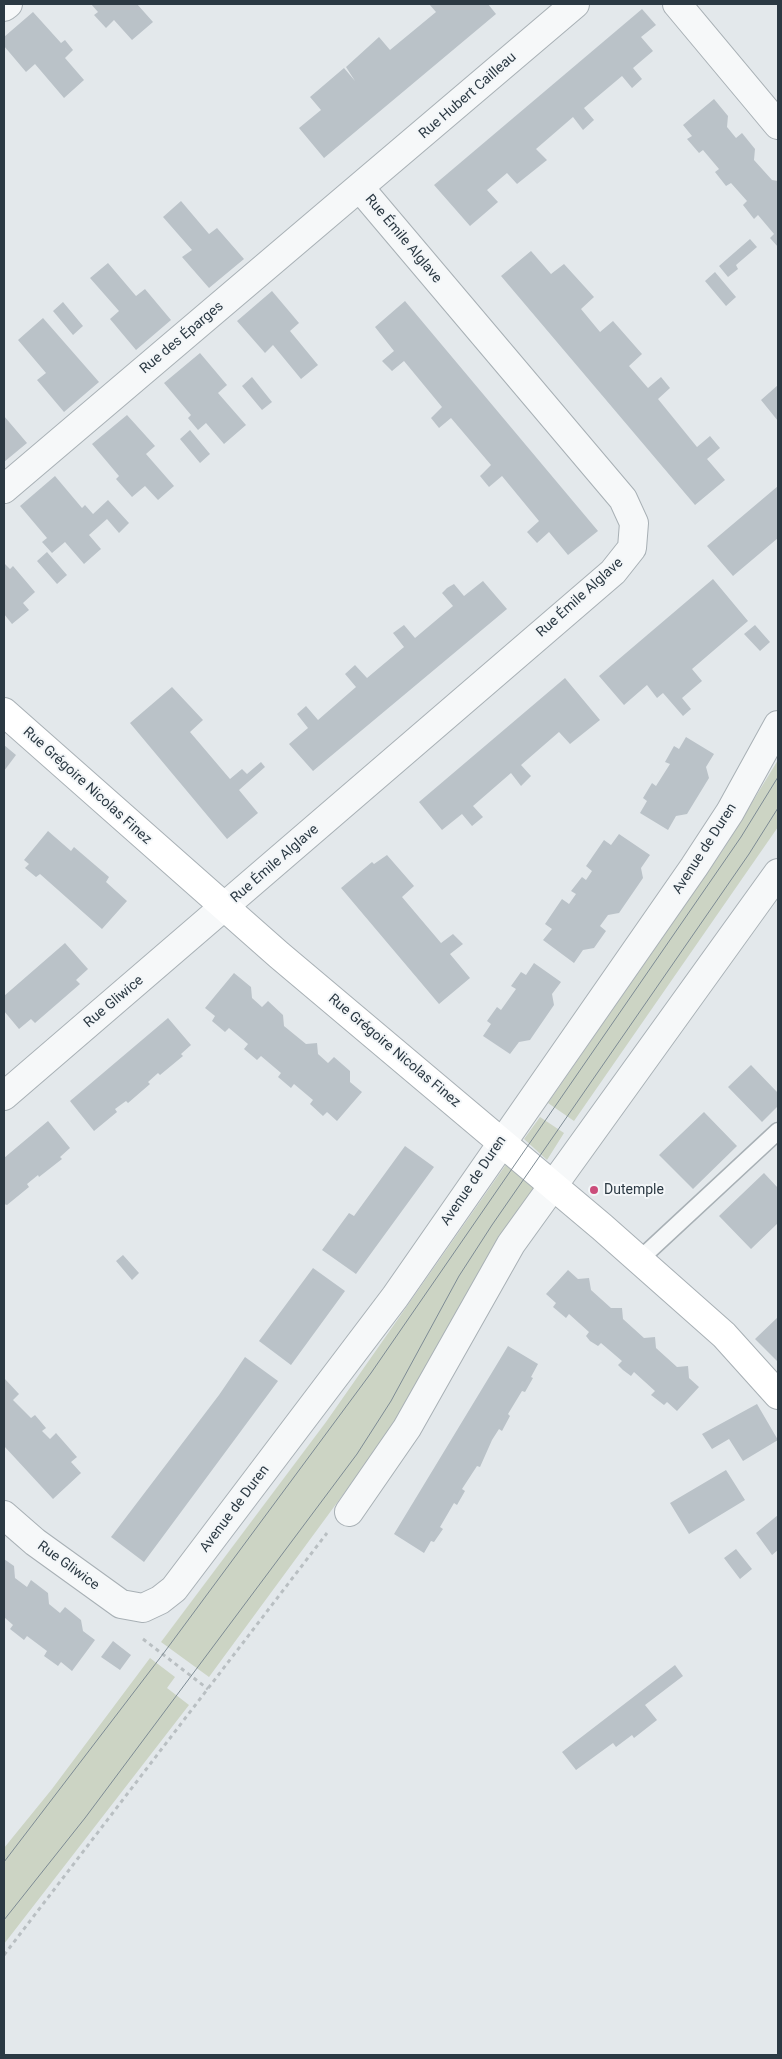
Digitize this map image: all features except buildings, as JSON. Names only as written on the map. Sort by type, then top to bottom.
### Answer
[{"type":"main road","name":"Rue Grégoire Nicolas Finez","points":[[4,712],[225,908],[502,1140],[724,1335],[778,1395]]},
{"type":"street","points":[[4,7],[8,4]]},
{"type":"street","name":"Rue Hubert Cailleau","points":[[360,188],[547,13],[575,4]]},
{"type":"street","points":[[677,4],[778,125]]},
{"type":"street","name":"Rue des Éparges","points":[[4,489],[360,188]]},
{"type":"street","name":"Rue Émile Alglave","points":[[225,908],[614,572],[628,554],[634,536],[634,523],[623,499],[360,188]]},
{"type":"street","name":"Avenue de Duren","points":[[137,1608],[160,1600],[181,1581],[394,1296],[712,840],[778,725]]},
{"type":"street","points":[[350,1512],[402,1435],[510,1244],[555,1186],[778,873]]},
{"type":"street","name":"Rue Gliwice","points":[[4,1096],[225,908]]},
{"type":"street","name":"Rue Gliwice","points":[[4,1515],[35,1542],[113,1599],[137,1608]]},
{"type":"lane","points":[[639,1260],[778,1131]]},
{"type":"path","points":[[4,1955],[333,1526],[350,1512]]},
{"type":"path","points":[[137,1608],[143,1638],[208,1689]]},
{"type":"green space","points":[[778,760],[778,827],[574,1121],[548,1103],[723,850]]},
{"type":"green space","points":[[540,1117],[564,1133],[547,1160],[524,1139]]},
{"type":"green space","points":[[507,1163],[536,1186],[488,1256],[389,1432],[209,1677],[161,1642],[326,1422]]},
{"type":"green space","points":[[150,1658],[175,1677],[167,1688],[189,1705],[4,1944],[4,1848],[52,1789]]},
{"type":"tram line","points":[[4,1862],[163,1654],[371,1373],[741,837],[778,777]]},
{"type":"tram line","points":[[4,1920],[85,1818],[357,1454],[391,1401],[459,1276],[492,1225],[749,854],[778,808]]},
{"type":"place","name":"Dutemple","points":[[594,1190]]}]
